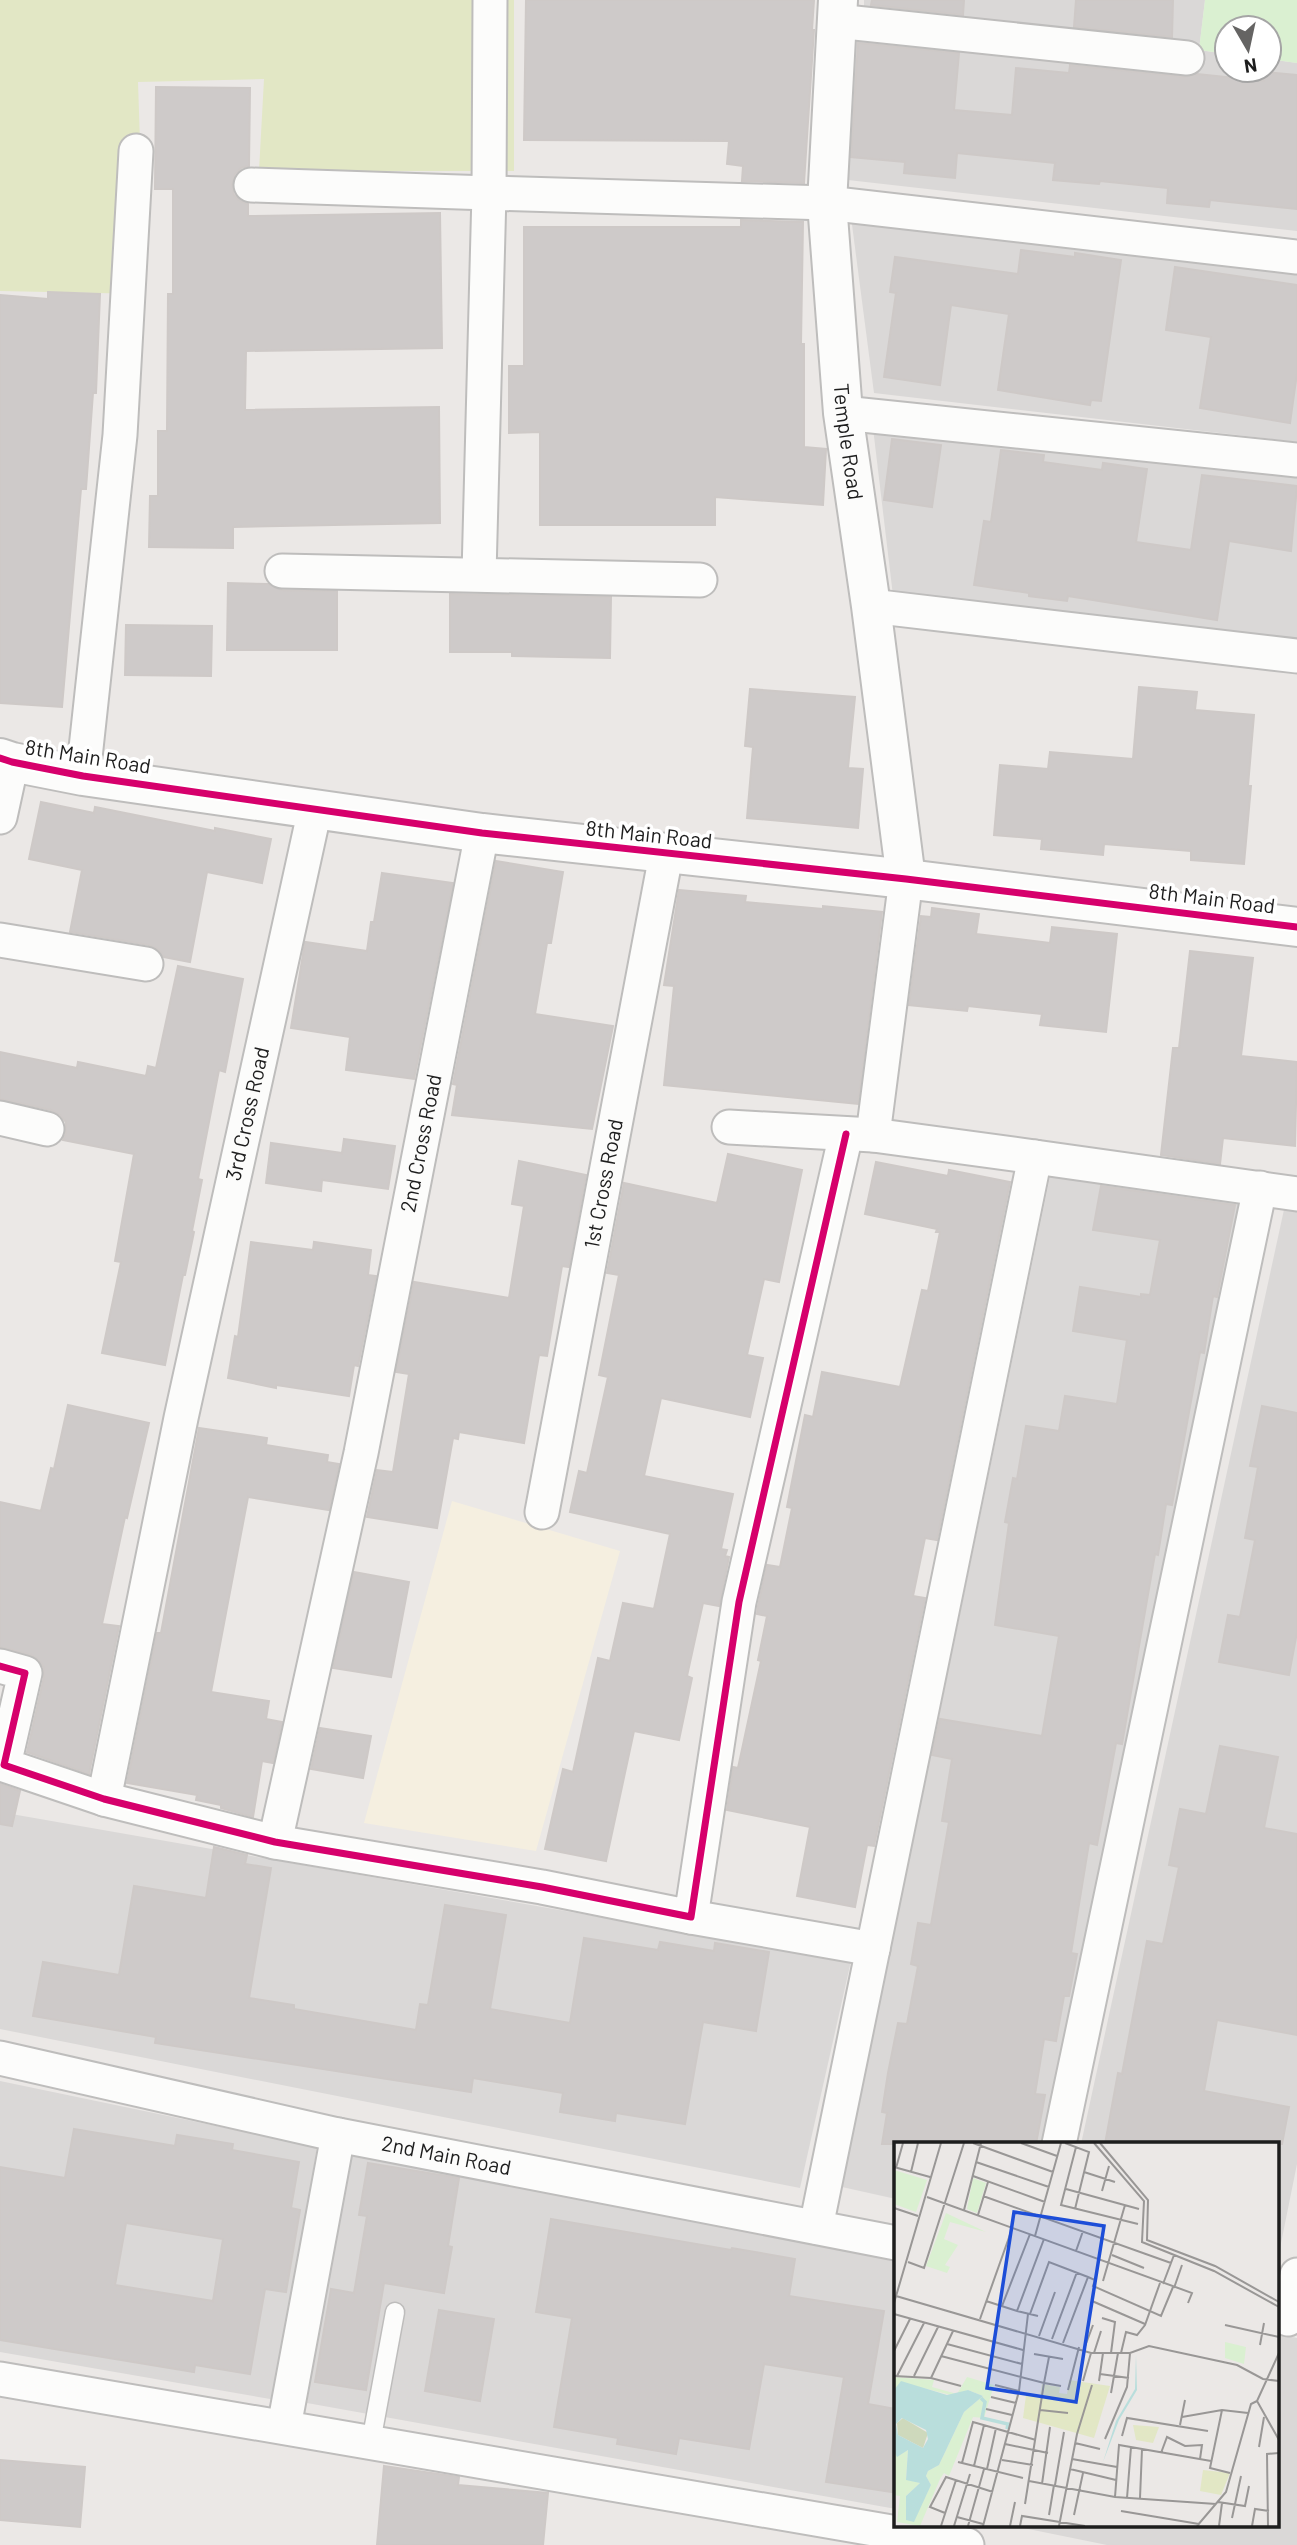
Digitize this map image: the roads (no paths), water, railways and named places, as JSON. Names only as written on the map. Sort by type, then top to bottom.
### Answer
[{"type":"street","points":[[479,575],[489,193],[490,0]]},
{"type":"street","points":[[837,10],[1186,58]]},
{"type":"street","name":"Temple Road","points":[[837,10],[827,203],[843,413],[906,879]]},
{"type":"street","points":[[83,776],[120,435],[136,151]]},
{"type":"street","points":[[251,185],[827,203],[1297,257]]},
{"type":"street","points":[[843,413],[1297,460]]},
{"type":"street","points":[[282,571],[700,580]]},
{"type":"street","points":[[871,606],[1297,656]]},
{"type":"street","points":[[0,817],[6,760]]},
{"type":"street","name":"8th Main Road","points":[[6,760],[83,776],[482,833],[906,879],[1297,927]]},
{"type":"street","name":"3rd Cross Road","points":[[104,1799],[181,1418],[315,809]]},
{"type":"street","name":"2nd Cross Road","points":[[275,1842],[361,1452],[482,833]]},
{"type":"street","name":"1st Cross Road","points":[[542,1512],[666,855]]},
{"type":"street","points":[[691,1917],[739,1602],[860,1135],[906,879]]},
{"type":"street","points":[[0,940],[146,964]]},
{"type":"street","points":[[0,1118],[47,1129]]},
{"type":"street","points":[[729,1126],[860,1135],[1297,1194]]},
{"type":"street","points":[[816,2227],[1035,1157]]},
{"type":"street","points":[[1059,2142],[1260,1188]]},
{"type":"street","points":[[0,1666],[25,1673],[4,1765],[104,1799],[275,1842],[873,1949]]},
{"type":"street","name":"2nd Main Road","points":[[0,2058],[338,2135],[894,2243]]},
{"type":"street","points":[[284,2427],[338,2135]]},
{"type":"street","points":[[1288,2319],[1297,2275]]},
{"type":"street","points":[[0,2379],[967,2545]]},
{"type":"lane","points":[[371,2442],[395,2312]]}]
